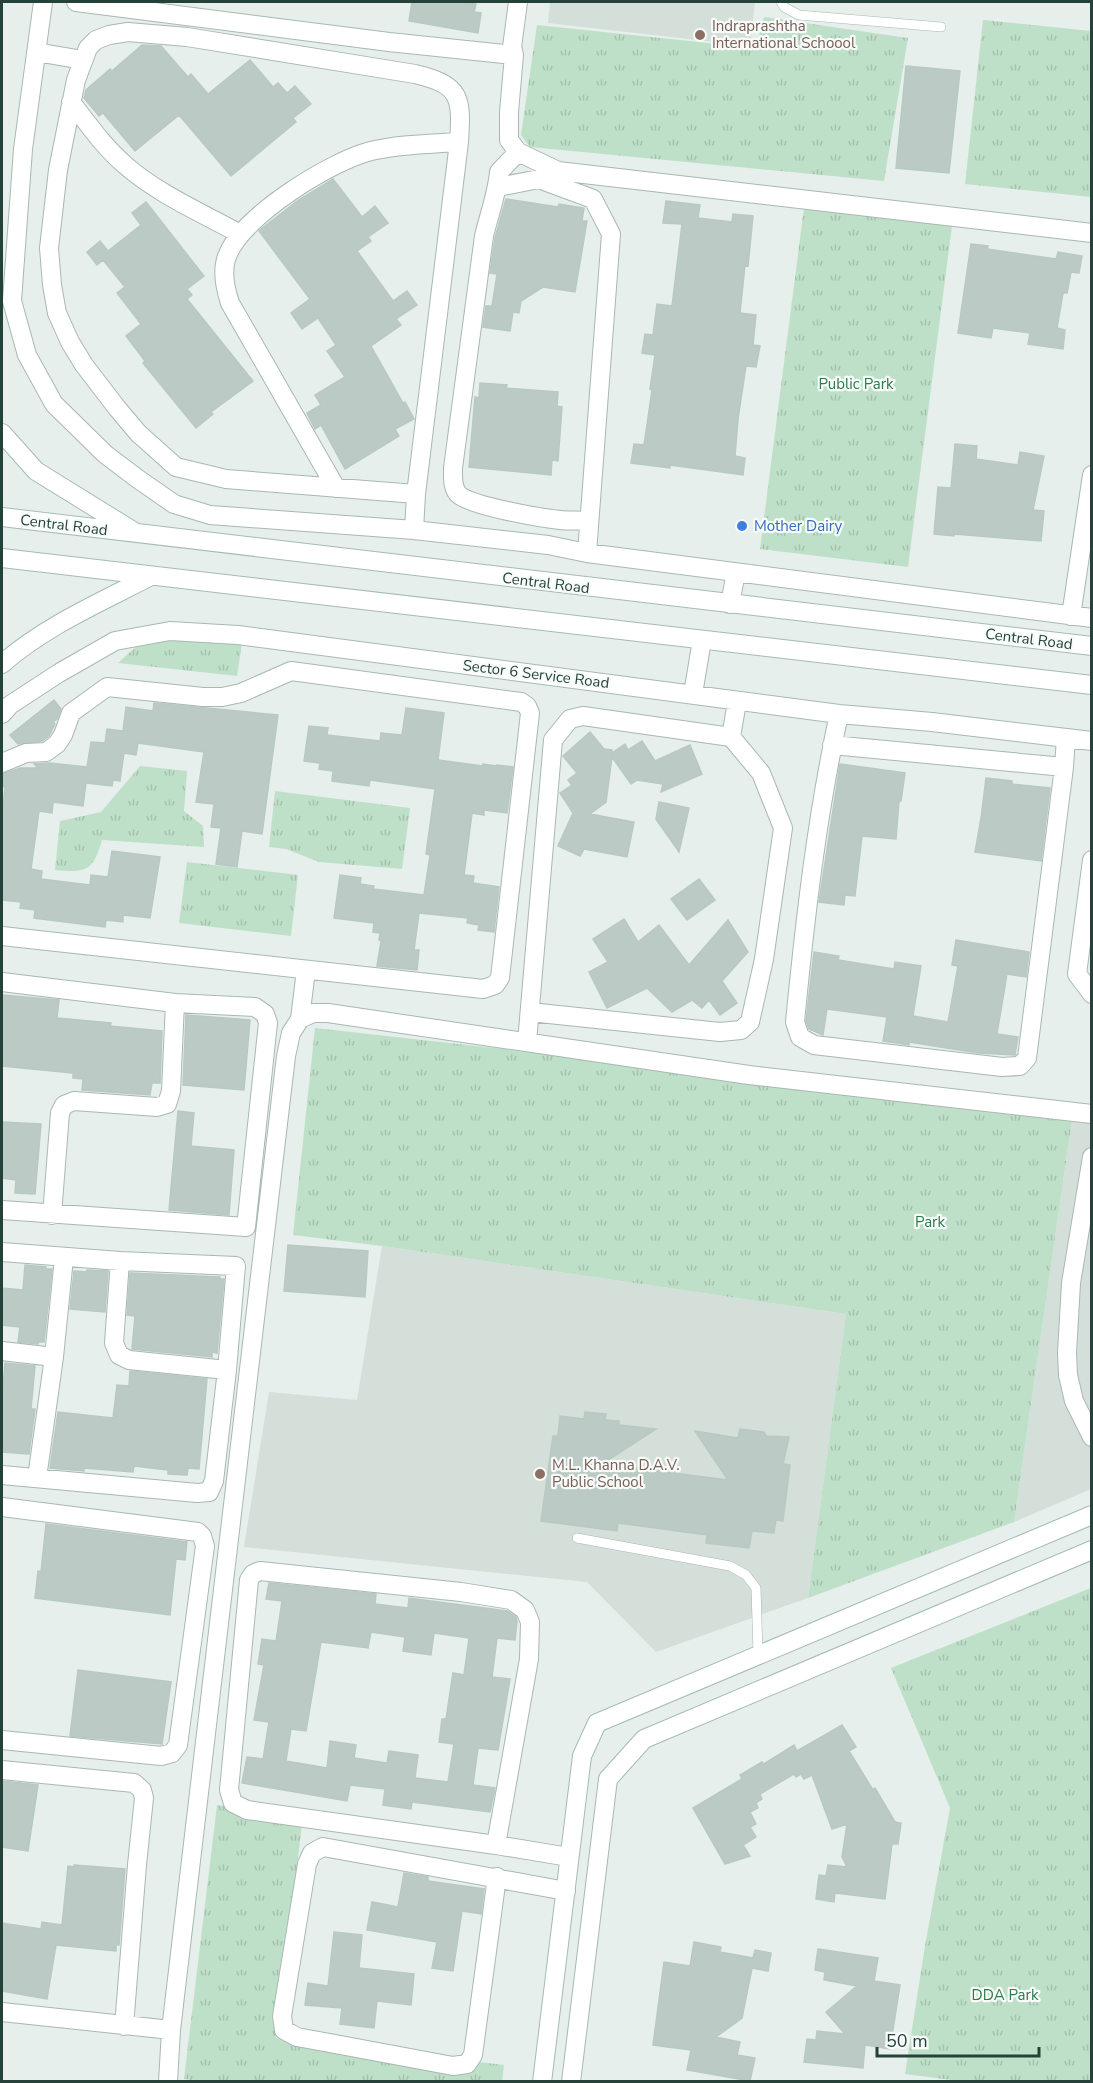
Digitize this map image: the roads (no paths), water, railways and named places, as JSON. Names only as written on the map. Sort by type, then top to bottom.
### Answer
[{"type":"street","points":[[43,2],[23,148],[12,301],[27,355],[54,404],[105,454],[174,504],[210,514],[414,530],[548,545],[1092,618]]},
{"type":"street","points":[[76,2],[389,42],[514,55]]},
{"type":"street","points":[[518,2],[512,47],[514,55],[509,140],[518,152],[558,171],[1092,233]]},
{"type":"street","points":[[414,530],[416,494],[459,141],[461,117],[459,102],[454,92],[443,83],[415,74],[187,37],[128,32],[109,34],[96,40],[88,48],[83,60],[71,102],[58,170],[49,248],[57,313],[70,342],[84,365],[138,433],[176,467],[226,479],[416,494]]},
{"type":"street","points":[[36,52],[83,60]]},
{"type":"street","points":[[71,102],[100,140],[126,166],[162,191],[240,234]]},
{"type":"street","points":[[336,488],[230,303],[225,288],[227,256],[240,234],[258,218],[304,182],[340,163],[371,151],[459,141]]},
{"type":"street","points":[[518,152],[499,172],[498,187],[484,236],[453,468],[453,483],[456,492],[467,501],[485,507],[561,520],[588,520]]},
{"type":"street","points":[[498,187],[539,179],[593,199],[611,234],[587,552]]},
{"type":"street","points":[[2,433],[36,471],[139,535]]},
{"type":"street","points":[[1071,616],[1092,475]]},
{"type":"street","name":"Central Road","points":[[2,517],[1092,646]]},
{"type":"street","points":[[2,558],[1092,684]]},
{"type":"street","points":[[730,604],[736,572]]},
{"type":"street","points":[[2,664],[18,650],[81,612],[151,576]]},
{"type":"street","name":"Sector 6 Service Road","points":[[2,714],[10,705],[59,673],[115,642],[170,631],[238,635],[693,694],[737,702],[1092,741]]},
{"type":"street","points":[[693,694],[702,640]]},
{"type":"street","points":[[2,763],[26,753],[46,752],[57,744],[63,735],[71,713],[107,687],[222,697],[241,693],[291,671],[521,702],[527,706],[530,713],[500,978],[495,985],[483,989],[2,936]]},
{"type":"street","points":[[521,702],[525,673]]},
{"type":"street","points":[[731,737],[737,702]]},
{"type":"street","points":[[839,714],[832,745],[804,927],[795,1022],[800,1037],[814,1045],[1002,1067],[1020,1066],[1027,1058],[1066,738]]},
{"type":"street","points":[[527,1042],[553,740],[570,719],[583,716],[731,737],[761,773],[783,828],[764,959],[750,1022],[741,1030],[720,1032],[530,1012]]},
{"type":"street","points":[[832,745],[1064,767]]},
{"type":"street","points":[[1092,860],[1077,974],[1092,994]]},
{"type":"street","points":[[168,2082],[171,2030],[286,1056],[291,1032],[300,1019],[306,970]]},
{"type":"street","points":[[2,982],[175,1003],[255,1007],[265,1014],[268,1023],[246,1227]]},
{"type":"street","points":[[52,1215],[60,1113],[64,1105],[74,1101],[157,1107],[167,1104],[171,1091],[175,1003]]},
{"type":"street","points":[[300,1019],[313,1013],[328,1013],[749,1075],[1092,1114]]},
{"type":"street","points":[[1092,1157],[1071,1283],[1067,1353],[1068,1375],[1074,1401],[1092,1437]]},
{"type":"street","points":[[2,1210],[266,1228]]},
{"type":"street","points":[[2,1252],[64,1258],[261,1267]]},
{"type":"street","points":[[37,1478],[54,1357],[64,1258]]},
{"type":"street","points":[[120,1261],[114,1342],[119,1355],[129,1360],[227,1370]]},
{"type":"street","points":[[2,1475],[197,1493],[209,1492],[214,1481],[236,1266]]},
{"type":"street","points":[[2,1351],[54,1357]]},
{"type":"street","points":[[2,1507],[198,1532],[205,1546],[178,1745],[172,1753],[161,1756],[2,1740]]},
{"type":"street","points":[[542,2082],[582,1756],[597,1723],[1092,1515]]},
{"type":"street","points":[[571,2082],[608,1779],[644,1739],[1092,1550]]},
{"type":"street","points":[[496,1845],[529,1659],[530,1622],[525,1610],[511,1600],[461,1592],[323,1576],[260,1571],[253,1574],[249,1581],[229,1790],[233,1803],[247,1810],[568,1857]]},
{"type":"street","points":[[2,1770],[134,1783],[142,1790],[144,1798],[124,2025]]},
{"type":"street","points":[[497,1877],[473,2055],[467,2064],[453,2066],[408,2058],[297,2037],[284,2030],[282,2016],[307,1864],[312,1853],[323,1847],[497,1877],[566,1891]]},
{"type":"street","points":[[2,2012],[171,2030]]},
{"type":"lane","points":[[781,2],[784,7],[800,15],[940,27]]},
{"type":"lane","points":[[577,1538],[730,1566],[746,1575],[756,1588],[758,1654]]},
{"type":"place","name":"Indraprashtha International Schoool","points":[[700,35]]},
{"type":"place","name":"Mother Dairy","points":[[742,526]]},
{"type":"place","name":"M.L. Khanna D.A.V. Public School","points":[[540,1474]]},
{"type":"park label","name":"Public Park","points":[[856,384]]},
{"type":"park label","name":"Park","points":[[930,1222]]},
{"type":"park label","name":"DDA Park","points":[[1005,1995]]}]
